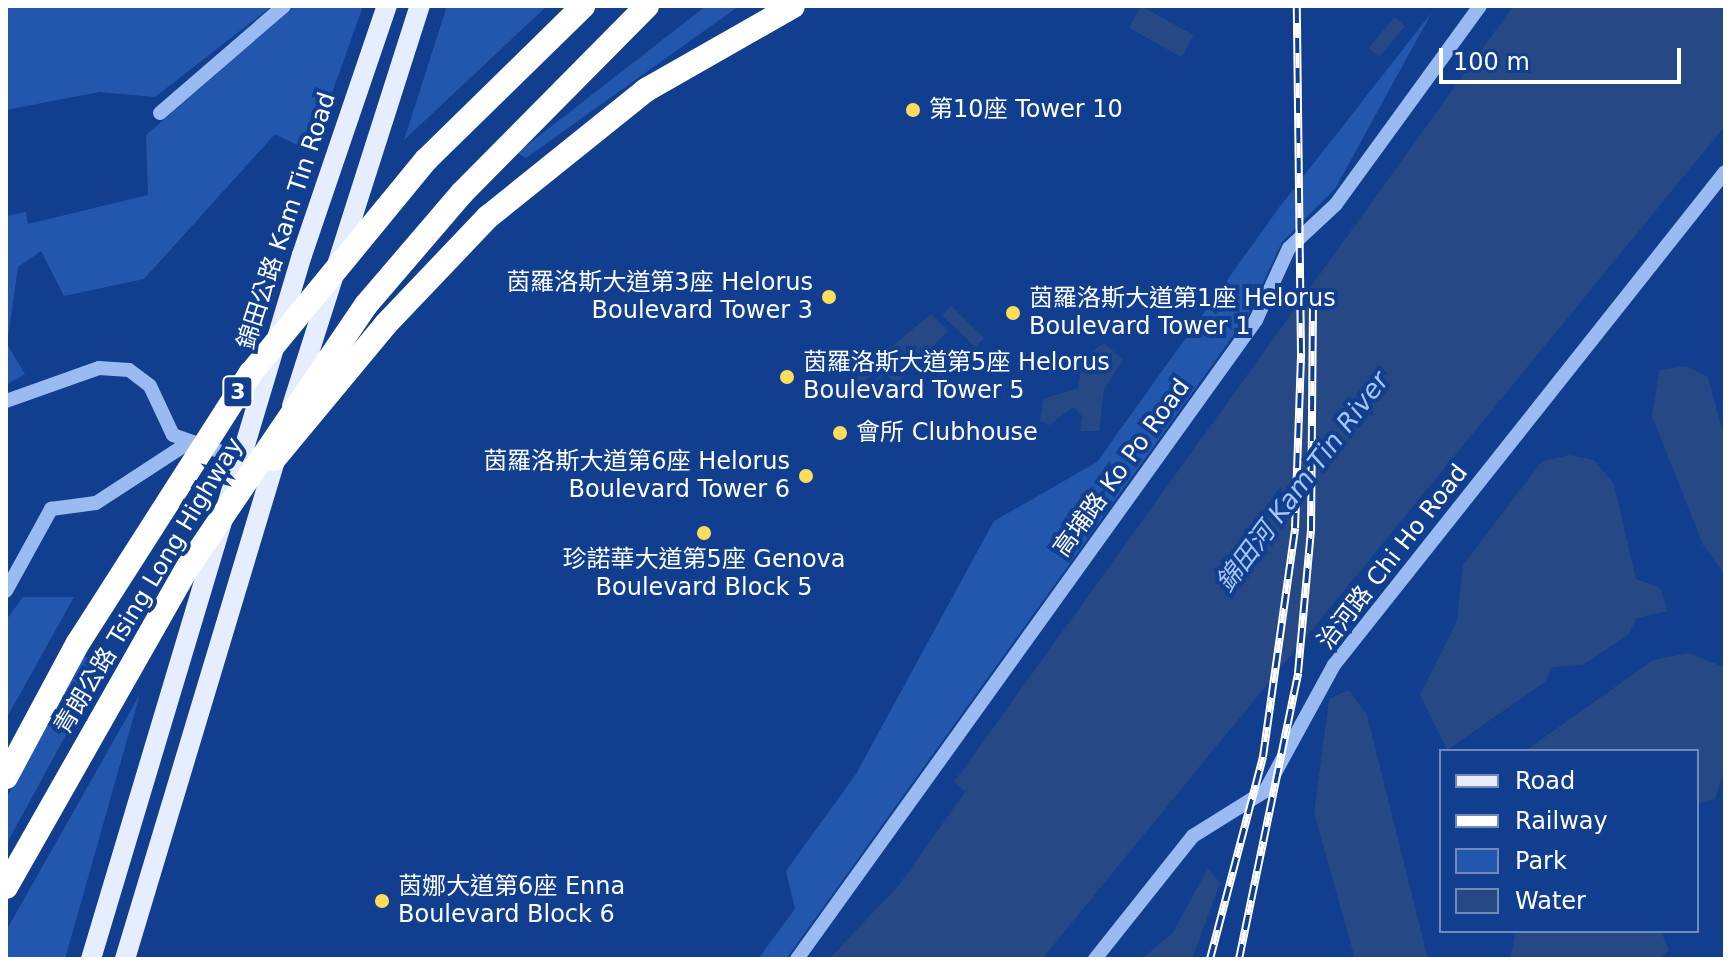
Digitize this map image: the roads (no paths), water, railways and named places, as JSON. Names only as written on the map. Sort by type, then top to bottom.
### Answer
[{"type":"highway","name":"青朗公路 Tsing Long Highway","points":[[6,777],[78,643],[251,373],[426,160],[583,6]]},
{"type":"highway","name":"青朗公路 Tsing Long Highway","points":[[6,887],[188,567],[357,317],[462,193],[647,6]]},
{"type":"highway","points":[[188,567],[386,324],[488,217],[646,90],[793,6]]},
{"type":"main road","name":"錦田公路 Kam Tin Road","points":[[91,959],[239,458],[387,6]]},
{"type":"main road","points":[[125,959],[420,6]]},
{"type":"street","points":[[160,113],[284,6]]},
{"type":"street","name":"高埔路 Ko Po Road","points":[[797,959],[1256,320],[1289,248],[1336,204],[1480,6]]},
{"type":"street","name":"治河路 Chi Ho Road","points":[[1095,959],[1193,836],[1265,791],[1334,665],[1725,172]]},
{"type":"street","points":[[6,401],[88,370],[129,370],[150,386],[173,435],[185,445],[239,458]]},
{"type":"street","points":[[6,591],[51,509],[96,503],[185,445]]},
{"type":"water","points":[[1141,6],[1193,35],[1181,57],[1129,28]]},
{"type":"water","name":"錦田河 Kam Tin River","points":[[1513,6],[1725,6],[1725,126],[1042,959],[829,959],[898,886],[965,792],[954,782]]},
{"type":"water","points":[[1394,17],[1405,26],[1380,57],[1369,48]]},
{"type":"water","points":[[951,306],[984,338],[975,347],[942,315]]},
{"type":"water","points":[[931,314],[948,331],[896,384],[885,373],[876,382],[878,368],[848,398],[839,389],[880,347],[885,352]]},
{"type":"water","points":[[1104,343],[1123,360],[1104,390],[1099,431],[1080,431],[1082,416],[1073,407],[1050,425],[1040,421],[1043,399],[1078,388],[1083,357]]},
{"type":"water","points":[[1686,366],[1708,377],[1725,440],[1725,574],[1703,545],[1652,416],[1659,370]]},
{"type":"water","points":[[1570,455],[1594,460],[1614,484],[1636,579],[1660,588],[1668,611],[1637,618],[1628,635],[1583,665],[1553,667],[1545,682],[1447,749],[1420,695],[1457,621],[1463,565],[1542,461]]},
{"type":"water","points":[[1689,653],[1724,667],[1725,768],[1715,799],[1699,803],[1699,749],[1528,749],[1653,660]]},
{"type":"water","points":[[1349,690],[1367,715],[1428,959],[1355,959],[1314,813],[1329,699]]},
{"type":"water","points":[[1208,868],[1220,883],[1192,959],[1142,959],[1173,932]]},
{"type":"water","points":[[1516,933],[1662,933],[1669,950],[1660,959],[1510,959]]},
{"type":"railway","points":[[1210,959],[1263,757],[1295,528],[1301,353],[1297,6]]},
{"type":"railway","points":[[1239,959],[1298,673],[1311,531],[1313,290]]},
{"type":"place","name":"第10座 Tower 10","points":[[913,110]]},
{"type":"place","name":"茵羅洛斯大道第3座 Helorus Boulevard Tower 3","points":[[829,297]]},
{"type":"place","name":"茵羅洛斯大道第1座 Helorus Boulevard Tower 1","points":[[1013,313]]},
{"type":"place","name":"茵羅洛斯大道第5座 Helorus Boulevard Tower 5","points":[[787,377]]},
{"type":"place","name":"會所 Clubhouse","points":[[840,433]]},
{"type":"place","name":"茵羅洛斯大道第6座 Helorus Boulevard Tower 6","points":[[806,476]]},
{"type":"place","name":"珍諾華大道第5座 Genova Boulevard Block 5","points":[[704,533]]},
{"type":"place","name":"茵娜大道第6座 Enna Boulevard Block 6","points":[[382,901]]}]
